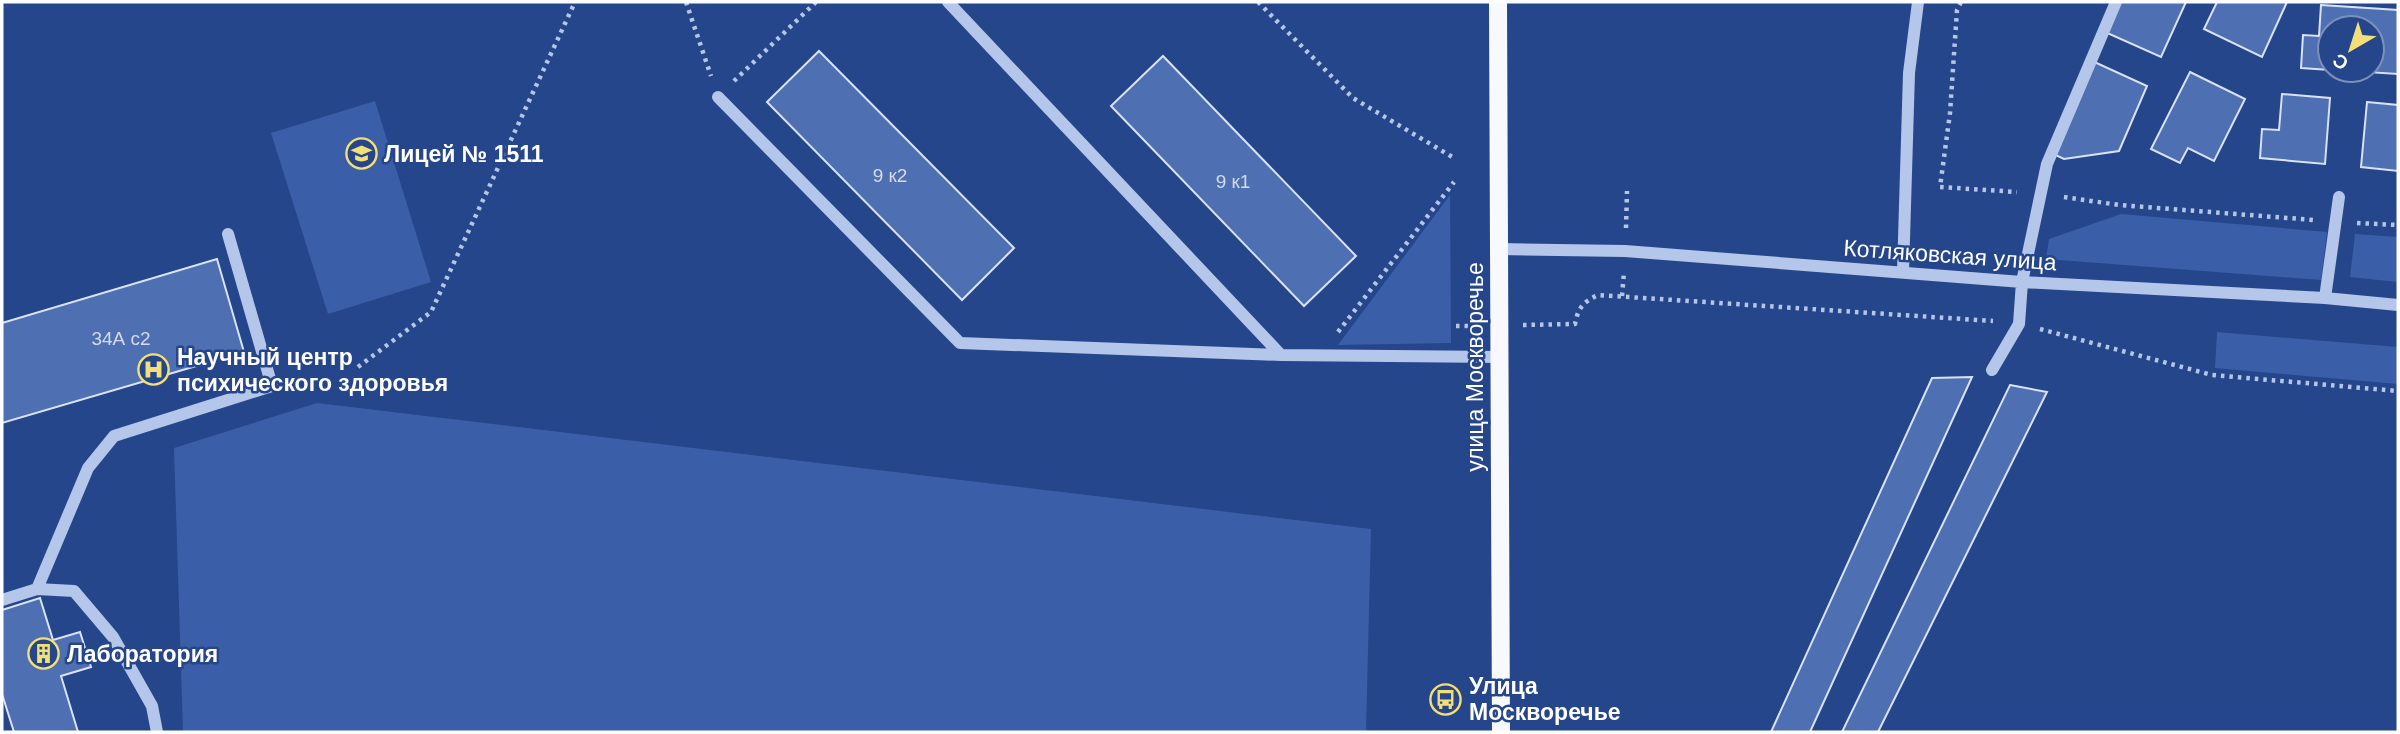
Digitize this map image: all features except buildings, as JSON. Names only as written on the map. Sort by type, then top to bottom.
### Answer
[{"type":"main road","name":"улица Москворечье","points":[[1498,2],[1501,732]]},
{"type":"street","points":[[948,2],[1281,355]]},
{"type":"street","points":[[1903,272],[1909,73],[1918,2]]},
{"type":"street","points":[[1992,370],[2019,324],[2022,282],[2047,164],[2116,2]]},
{"type":"street","points":[[718,97],[960,343],[1281,355],[1499,357]]},
{"type":"street","points":[[2325,298],[2339,197]]},
{"type":"street","points":[[37,589],[88,468],[114,436],[272,386],[229,234]]},
{"type":"street","name":"Котляковская улица","points":[[1499,249],[1625,251],[2022,282],[2325,298],[2398,305]]},
{"type":"street","points":[[2,600],[37,589],[74,591],[113,638],[152,706],[157,732]]},
{"type":"path","points":[[358,367],[431,312],[575,2]]},
{"type":"path","points":[[686,2],[718,97],[816,2]]},
{"type":"path","points":[[1258,2],[1353,98],[1454,158]]},
{"type":"path","points":[[1961,2],[1957,10],[1950,113],[1940,187],[2040,194],[2119,205],[2398,225]]},
{"type":"path","points":[[1320,354],[1454,183]]},
{"type":"path","points":[[1575,324],[1577,313],[1584,301],[1598,295],[1622,296]]},
{"type":"shaded area","points":[[375,101],[431,282],[328,314],[271,133]]},
{"type":"shaded area","points":[[1450,195],[1451,343],[1338,345]]},
{"type":"shaded area","points":[[2121,214],[2327,232],[2321,280],[2046,259],[2049,239]]},
{"type":"shaded area","points":[[2355,234],[2398,237],[2398,282],[2350,277]]},
{"type":"shaded area","points":[[2217,332],[2398,347],[2398,384],[2215,368]]},
{"type":"shaded area","points":[[317,403],[1371,529],[1366,732],[183,732],[174,448]]},
{"type":"place","name":"Лицей № 1511","points":[[361,154]]},
{"type":"place","name":"Научный центр психического здоровья","points":[[154,370]]},
{"type":"place","name":"Лаборатория","points":[[44,654]]},
{"type":"place","name":"Улица Москворечье","points":[[1446,699]]}]
